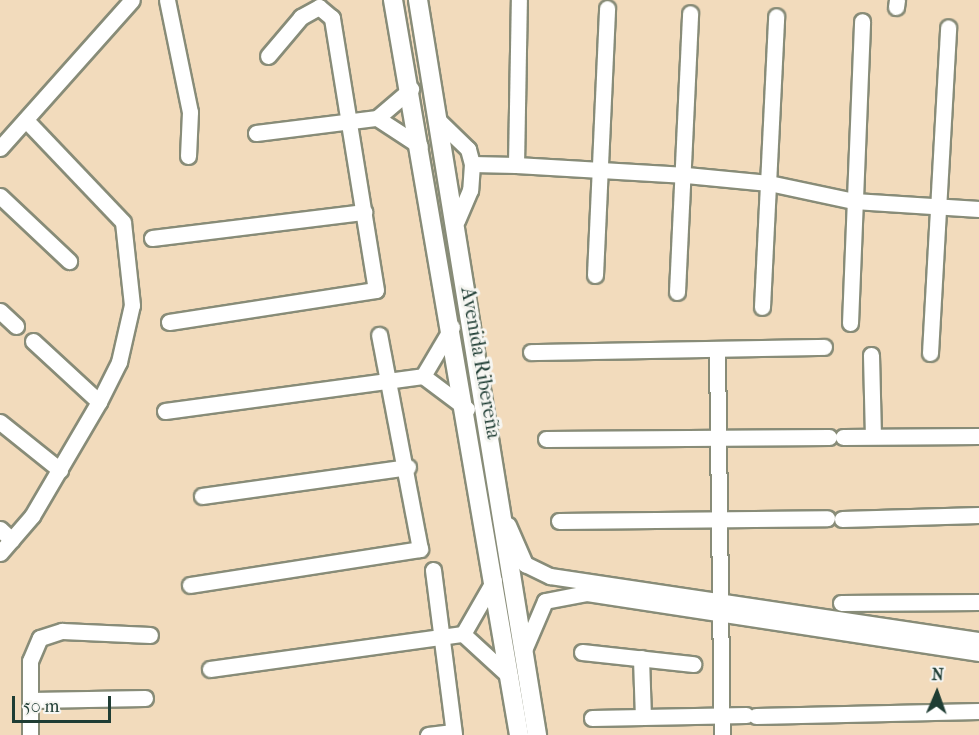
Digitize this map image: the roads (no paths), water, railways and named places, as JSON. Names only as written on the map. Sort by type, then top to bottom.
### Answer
[{"type":"street","points":[[0,148],[132,0]]},
{"type":"street","points":[[167,0],[190,112],[188,156]]},
{"type":"street","name":"Avenida Ribereña","points":[[393,0],[411,89],[467,409],[519,735]]},
{"type":"street","name":"Avenida Ribereña","points":[[418,0],[457,220],[537,735]]},
{"type":"street","points":[[516,165],[519,0]]},
{"type":"street","points":[[169,322],[369,294],[378,283],[364,212],[335,26],[327,10],[319,7],[301,17],[268,56]]},
{"type":"street","points":[[595,275],[607,8]]},
{"type":"street","points":[[677,292],[686,175],[690,13]]},
{"type":"street","points":[[762,307],[776,16]]},
{"type":"street","points":[[849,323],[862,21]]},
{"type":"street","points":[[930,353],[948,27]]},
{"type":"street","points":[[256,133],[378,118],[411,89]]},
{"type":"street","points":[[378,118],[420,146]]},
{"type":"street","points":[[0,553],[12,540],[60,470],[99,402],[118,363],[132,305],[123,222],[26,120]]},
{"type":"street","points":[[440,122],[468,149],[472,164],[470,190],[457,220]]},
{"type":"street","points":[[472,164],[686,175],[769,183],[854,201],[979,209]]},
{"type":"street","points":[[0,196],[69,261]]},
{"type":"street","points":[[152,238],[364,212]]},
{"type":"street","points":[[0,311],[16,326]]},
{"type":"street","points":[[423,376],[452,327]]},
{"type":"street","points":[[190,585],[414,554],[421,543],[408,467],[379,335]]},
{"type":"street","points":[[33,341],[99,402]]},
{"type":"street","points":[[531,352],[824,347]]},
{"type":"street","points":[[717,350],[720,437],[722,735]]},
{"type":"street","points":[[872,355],[873,436]]},
{"type":"street","points":[[165,411],[423,376],[467,409]]},
{"type":"street","points":[[0,422],[60,470]]},
{"type":"street","points":[[546,439],[979,436]]},
{"type":"street","points":[[202,496],[408,467]]},
{"type":"street","points":[[504,515],[518,554],[538,573],[545,601],[524,650]]},
{"type":"street","points":[[560,521],[979,515]]},
{"type":"street","points":[[0,529],[12,540]]},
{"type":"street","points":[[428,735],[454,734],[440,640],[433,570]]},
{"type":"street","points":[[538,573],[979,653]]},
{"type":"street","points":[[210,669],[440,640],[463,634],[494,580]]},
{"type":"street","points":[[545,601],[587,593],[979,640]]},
{"type":"street","points":[[841,603],[979,602]]},
{"type":"street","points":[[30,735],[33,651],[48,633],[150,635]]},
{"type":"street","points":[[463,634],[510,676]]},
{"type":"street","points":[[582,652],[693,664]]},
{"type":"street","points":[[641,658],[643,717]]},
{"type":"street","points":[[31,700],[145,698]]},
{"type":"street","points":[[592,718],[979,711]]}]
